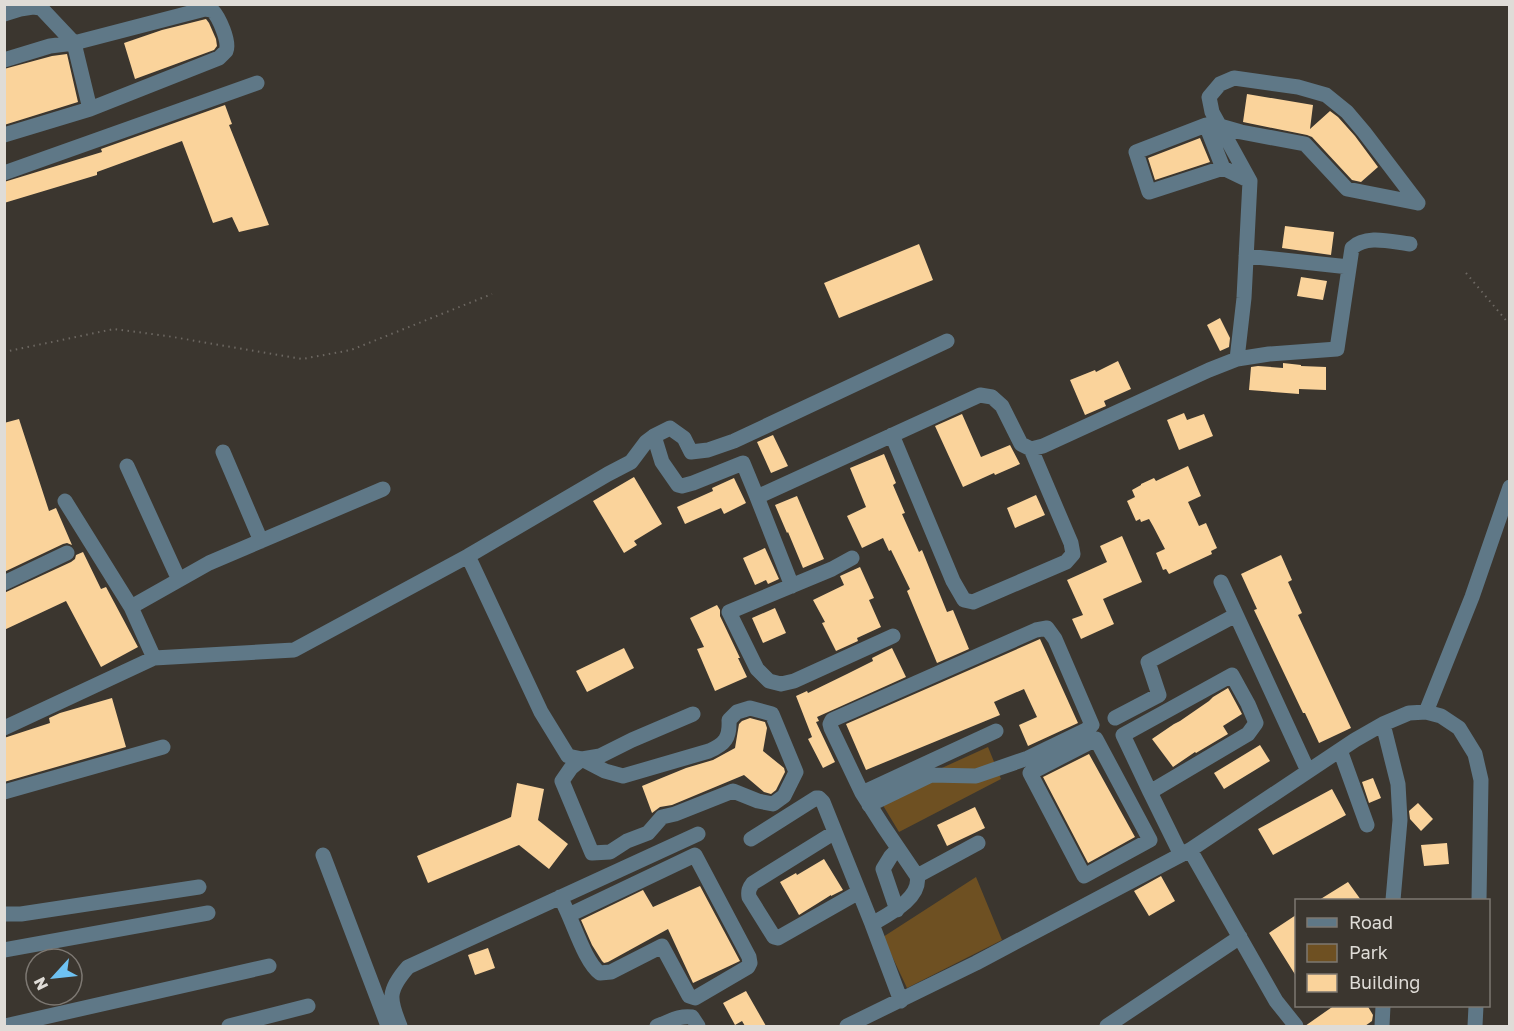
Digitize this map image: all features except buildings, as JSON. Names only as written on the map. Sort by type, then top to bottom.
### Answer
[{"type":"street","points":[[4,14],[33,6],[41,8],[74,43],[90,109]]},
{"type":"street","points":[[4,60],[50,46],[74,43],[205,9],[212,10],[217,15],[227,44],[226,52],[219,58],[90,109],[4,135]]},
{"type":"street","points":[[1220,126],[1305,144],[1347,189],[1418,202],[1347,112],[1326,94],[1298,87],[1234,78],[1220,84],[1209,97],[1212,112],[1250,181],[1244,298],[1237,359]]},
{"type":"street","points":[[4,173],[257,83]]},
{"type":"street","points":[[1223,168],[1149,192],[1136,152],[1206,125],[1223,168],[1250,181]]},
{"type":"street","points":[[1032,449],[1237,359],[1337,349],[1352,248],[1357,243],[1373,240],[1410,244]]},
{"type":"street","points":[[1246,256],[1349,267]]},
{"type":"street","points":[[4,728],[154,658],[294,650],[468,556],[631,462],[646,442],[654,436],[670,429],[684,438],[691,452],[708,450],[734,441],[947,341]]},
{"type":"street","points":[[757,497],[892,435],[980,395],[992,397],[1002,406],[1022,444],[1032,449],[1071,543],[1073,554],[1066,562],[973,602],[964,600],[953,581],[892,435]]},
{"type":"street","points":[[654,436],[662,462],[678,485],[693,483],[743,463],[792,586]]},
{"type":"street","points":[[223,452],[261,541]]},
{"type":"street","points":[[127,466],[179,580]]},
{"type":"street","points":[[1426,712],[1472,597],[1509,487]]},
{"type":"street","points":[[131,607],[209,563],[382,489]]},
{"type":"street","points":[[65,501],[131,607],[154,658]]},
{"type":"street","points":[[4,583],[67,553]]},
{"type":"street","points":[[468,556],[541,712],[568,756],[582,759],[605,771],[623,776],[720,746],[730,730],[729,720],[737,712],[750,708],[772,714],[796,772],[784,796],[773,804],[733,791],[662,817],[648,833],[627,841],[610,852],[592,853],[562,782],[571,768],[582,759],[600,756],[693,714]]},
{"type":"street","points":[[852,558],[832,569],[729,612],[757,669],[769,681],[781,684],[794,681],[893,636]]},
{"type":"street","points":[[1221,582],[1308,771]]},
{"type":"street","points":[[1114,718],[1159,695],[1148,662],[1236,615]]},
{"type":"street","points":[[866,799],[931,775],[976,776],[1028,758],[1092,725],[1051,632],[1047,628],[1036,630],[832,720],[831,728],[866,799],[917,876],[919,883],[897,910],[872,924]]},
{"type":"street","points":[[1150,792],[1248,734],[1256,723],[1232,675],[1123,735],[1150,792],[1185,853],[1240,937],[1276,1001],[1296,1026]]},
{"type":"street","points":[[847,1026],[976,963],[1185,853],[1340,750],[1383,724],[1409,713],[1426,712],[1441,717],[1459,728],[1475,754],[1481,780],[1479,899]]},
{"type":"street","points":[[1383,724],[1399,796],[1400,820],[1393,899]]},
{"type":"street","points":[[866,799],[996,730]]},
{"type":"street","points":[[1150,840],[1084,876],[1030,773],[1096,739],[1150,840],[1161,866]]},
{"type":"street","points":[[4,792],[163,747]]},
{"type":"street","points":[[1340,750],[1367,825]]},
{"type":"street","points":[[752,839],[816,798],[823,802],[901,1000]]},
{"type":"street","points":[[835,832],[753,883],[748,892],[749,897],[774,937],[778,938],[859,892]]},
{"type":"street","points":[[400,1026],[392,1006],[392,992],[398,979],[408,967],[698,834]]},
{"type":"street","points":[[917,876],[978,843]]},
{"type":"street","points":[[897,910],[883,869],[898,849]]},
{"type":"street","points":[[323,855],[388,1026]]},
{"type":"street","points":[[560,897],[587,956],[594,969],[600,974],[611,972],[662,946],[689,996],[695,998],[748,967],[750,963],[749,957],[695,855],[569,915]]},
{"type":"street","points":[[4,914],[21,914],[199,887]]},
{"type":"street","points":[[4,950],[208,913]]},
{"type":"street","points":[[1107,1026],[1240,937]]},
{"type":"street","points":[[5,1026],[269,966]]},
{"type":"street","points":[[229,1026],[308,1006]]},
{"type":"street","points":[[1382,1026],[1383,1007]]},
{"type":"street","points":[[1475,1026],[1476,1007]]},
{"type":"street","points":[[657,1026],[686,1016],[692,1017],[698,1026]]},
{"type":"path","points":[[1466,273],[1509,325]]},
{"type":"path","points":[[4,352],[114,329],[302,358],[351,350],[492,294]]},
{"type":"green space","points":[[988,747],[1001,779],[899,832],[878,797]]},
{"type":"green space","points":[[976,877],[1002,940],[907,988],[883,937]]}]
